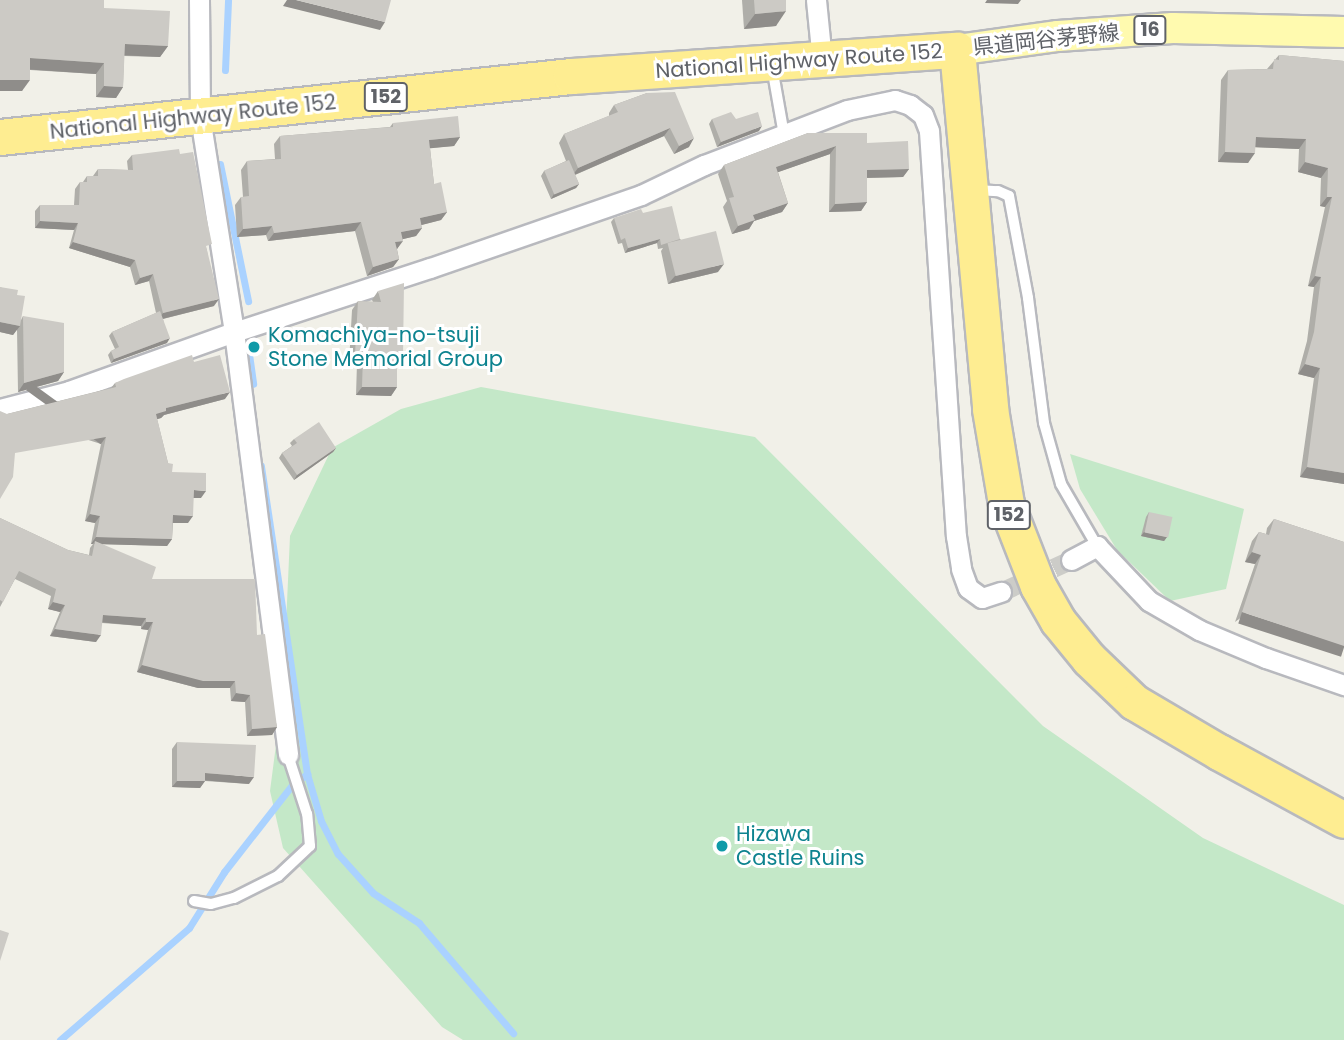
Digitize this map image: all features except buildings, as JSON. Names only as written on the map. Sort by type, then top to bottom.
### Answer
[{"type":"highway","name":"National Highway Route 152","points":[[0,137],[571,76],[957,50],[972,190],[990,409],[1006,504],[1020,547],[1058,621],[1089,659],[1134,702],[1344,820]]},
{"type":"main road","name":"県道岡谷茅野線","points":[[957,50],[1058,36],[1173,28],[1344,32]]},
{"type":"street","points":[[198,0],[200,117],[234,332],[290,761]]},
{"type":"street","points":[[816,0],[822,60]]},
{"type":"street","points":[[0,409],[69,391],[234,332],[641,195],[704,165],[784,135],[873,102],[895,100],[911,105],[923,115],[929,131],[956,536],[961,569],[968,588],[982,598],[1001,592]]},
{"type":"street","points":[[1071,560],[1097,546],[1149,601],[1199,629],[1244,649],[1344,685]]},
{"type":"lane","points":[[772,64],[784,135]]},
{"type":"lane","points":[[972,190],[998,191],[1009,196],[1028,298],[1044,423],[1061,484],[1097,546]]},
{"type":"lane","points":[[194,901],[211,904],[234,898],[278,876],[310,846],[302,797],[290,761]]},
{"type":"green space","points":[[481,387],[755,437],[1043,726],[1203,838],[1344,905],[1344,1040],[463,1040],[442,1027],[283,848],[270,791],[283,691],[290,536],[332,448],[401,409]]},
{"type":"green space","points":[[1070,454],[1244,509],[1226,589],[1170,601],[1117,550],[1080,489]]},
{"type":"waterway","points":[[225,70],[228,0]]},
{"type":"waterway","points":[[220,164],[248,301]]},
{"type":"waterway","points":[[249,354],[253,384]]},
{"type":"waterway","points":[[60,1040],[189,928],[224,872],[292,785],[307,774],[261,465]]},
{"type":"waterway","points":[[307,774],[321,821],[338,854],[373,893],[419,923],[513,1033]]},
{"type":"tunnel","points":[[1001,592],[1071,560]]},
{"type":"place","name":"Komachiya-no-tsuji Stone Memorial Group","points":[[254,347]]},
{"type":"place","name":"Hizawa Castle Ruins","points":[[722,846]]}]
